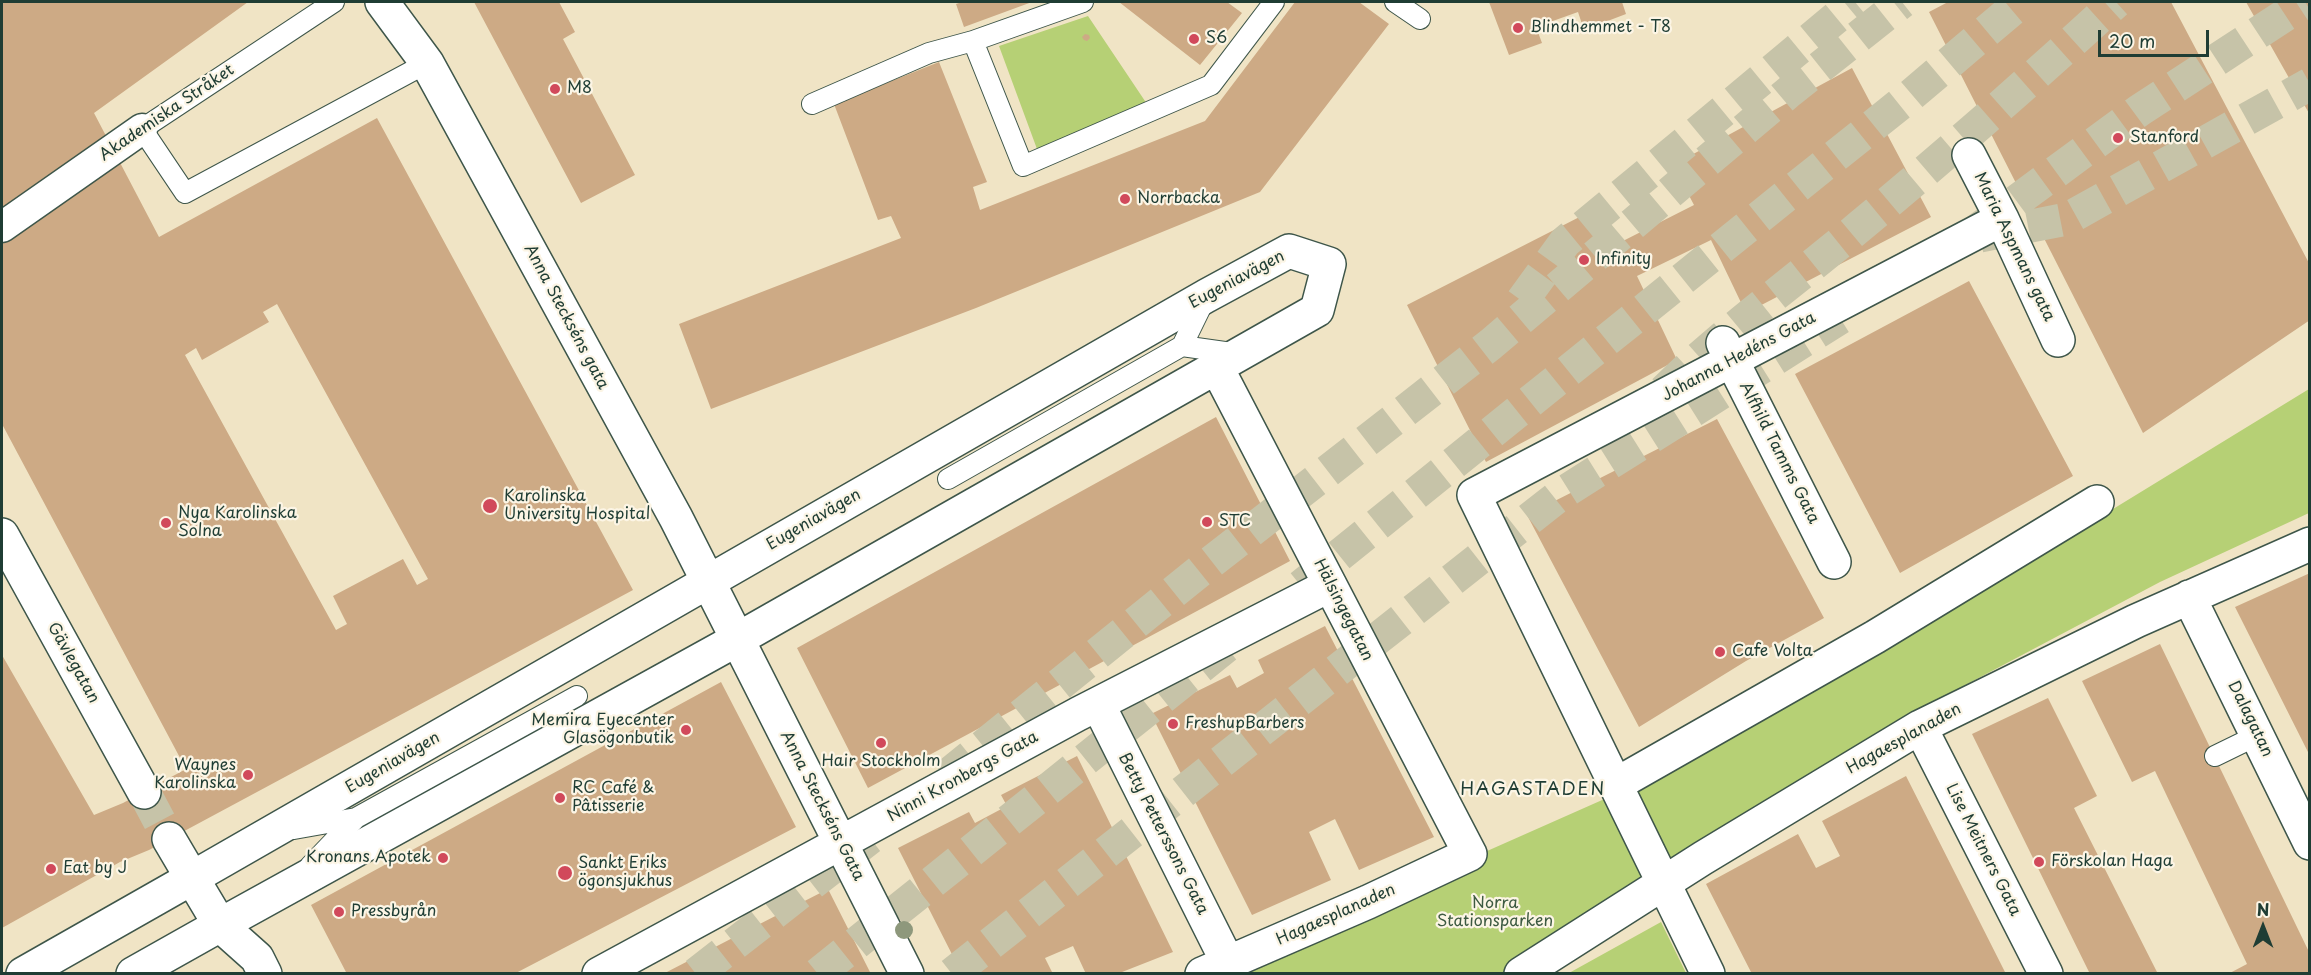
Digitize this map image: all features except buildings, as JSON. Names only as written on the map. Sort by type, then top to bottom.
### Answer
[{"type":"street","name":"Anna Steckséns gata","points":[[382,2],[427,63],[676,518],[738,639]]},
{"type":"street","name":"Akademiska Stråket","points":[[2,227],[142,129]]},
{"type":"street","name":"Maria Aspmans gata","points":[[1969,155],[2002,219],[2058,340]]},
{"type":"street","name":"Johanna Hedéns Gata","points":[[1615,785],[1474,495],[1728,352],[2002,219]]},
{"type":"street","name":"Eugeniavägen","points":[[23,974],[1206,296],[1289,251],[1329,264],[1317,310],[738,639],[294,883],[134,974]]},
{"type":"street","name":"Alfhild Tamms Gata","points":[[1728,352],[1834,562]]},
{"type":"street","name":"Hälsingegatan","points":[[1227,360],[1330,585],[1470,854]]},
{"type":"street","points":[[1707,974],[1615,785],[1875,637],[2097,502]]},
{"type":"street","name":"Gävlegatan","points":[[2,535],[144,792]]},
{"type":"street","name":"Hagaesplanaden","points":[[1524,973],[1662,884],[1920,727],[2190,597],[2310,544]]},
{"type":"street","name":"Ninni Kronbergs Gata","points":[[599,974],[1098,704],[1330,585]]},
{"type":"street","name":"Dalagatan","points":[[2190,597],[2310,843]]},
{"type":"street","name":"Anna Steckséns Gata","points":[[738,639],[907,974]]},
{"type":"street","name":"Betty Petterssons Gata","points":[[1098,704],[1215,968]]},
{"type":"street","name":"Lise Meitners Gata","points":[[1920,727],[2046,974]]},
{"type":"street","points":[[170,839],[220,925],[257,958],[265,974]]},
{"type":"street","name":"Hagaesplanaden","points":[[1215,968],[1368,902],[1470,854]]},
{"type":"lane","name":"Akademiska Stråket","points":[[142,129],[334,2]]},
{"type":"lane","points":[[812,104],[929,53],[973,41],[1083,2]]},
{"type":"lane","points":[[973,41],[1023,166],[1211,85],[1274,2]]},
{"type":"lane","points":[[1401,3],[1420,20]]},
{"type":"lane","points":[[142,129],[185,193],[427,63]]},
{"type":"lane","points":[[948,479],[1182,346],[1206,296]]},
{"type":"lane","points":[[1182,346],[1227,360]]},
{"type":"lane","points":[[294,883],[356,818],[577,696]]},
{"type":"lane","points":[[2215,756],[2258,735]]},
{"type":"lane","points":[[271,833],[356,818]]},
{"type":"green space","points":[[1088,16],[1149,107],[1037,149],[999,46]]},
{"type":"green space","name":"Norra Stationsparken","points":[[2309,389],[2309,513],[2160,582],[1920,709],[1513,973],[1225,974],[1451,867],[1627,789],[1829,683]]},
{"type":"green space","name":"Norra Stationsparken","points":[[1661,922],[1686,973],[1569,973]]},
{"type":"tunnel","points":[[1522,301],[1565,242],[1855,2]]},
{"type":"tunnel","points":[[945,777],[1206,566],[1491,344],[1790,91],[1902,2]]},
{"type":"tunnel","points":[[1301,586],[1910,96],[2021,2]]},
{"type":"tunnel","points":[[1664,391],[1735,327],[1892,200],[2116,2]]},
{"type":"tunnel","points":[[1977,230],[2140,110],[2305,2]]},
{"type":"tunnel","points":[[1980,236],[2067,219],[2310,84]]},
{"type":"tunnel","points":[[952,974],[1561,494],[1840,318]]},
{"type":"tunnel","points":[[818,974],[1228,645]]},
{"type":"tunnel","points":[[144,792],[169,839]]},
{"type":"tunnel","points":[[696,974],[870,838]]},
{"type":"place","name":"Blindhemmet - T8","points":[[1518,28]]},
{"type":"place","name":"S6","points":[[1194,39]]},
{"type":"place","name":"M8","points":[[555,89]]},
{"type":"place","name":"Stanford","points":[[2118,138]]},
{"type":"place","name":"Norrbacka","points":[[1125,199]]},
{"type":"place","name":"Infinity","points":[[1584,260]]},
{"type":"place","name":"Karolinska University Hospital","points":[[490,506]]},
{"type":"place","name":"STC","points":[[1207,522]]},
{"type":"place","name":"Nya Karolinska Solna","points":[[166,523]]},
{"type":"place","name":"Cafe Volta","points":[[1720,652]]},
{"type":"place","name":"FreshupBarbers","points":[[1173,724]]},
{"type":"place","name":"Memira Eyecenter Glasögonbutik","points":[[686,730]]},
{"type":"place","name":"Hair Stockholm","points":[[881,743]]},
{"type":"place","name":"Waynes Karolinska","points":[[248,775]]},
{"type":"place","name":"RC Café & Pâtisserie","points":[[560,798]]},
{"type":"place","name":"Kronans Apotek","points":[[443,858]]},
{"type":"place","name":"Förskolan Haga","points":[[2039,862]]},
{"type":"place","name":"Eat by J","points":[[51,869]]},
{"type":"place","name":"Sankt Eriks ögonsjukhus","points":[[565,873]]},
{"type":"place","name":"Pressbyrån","points":[[339,912]]},
{"type":"district","name":"HAGASTADEN","points":[[1533,790]]}]
